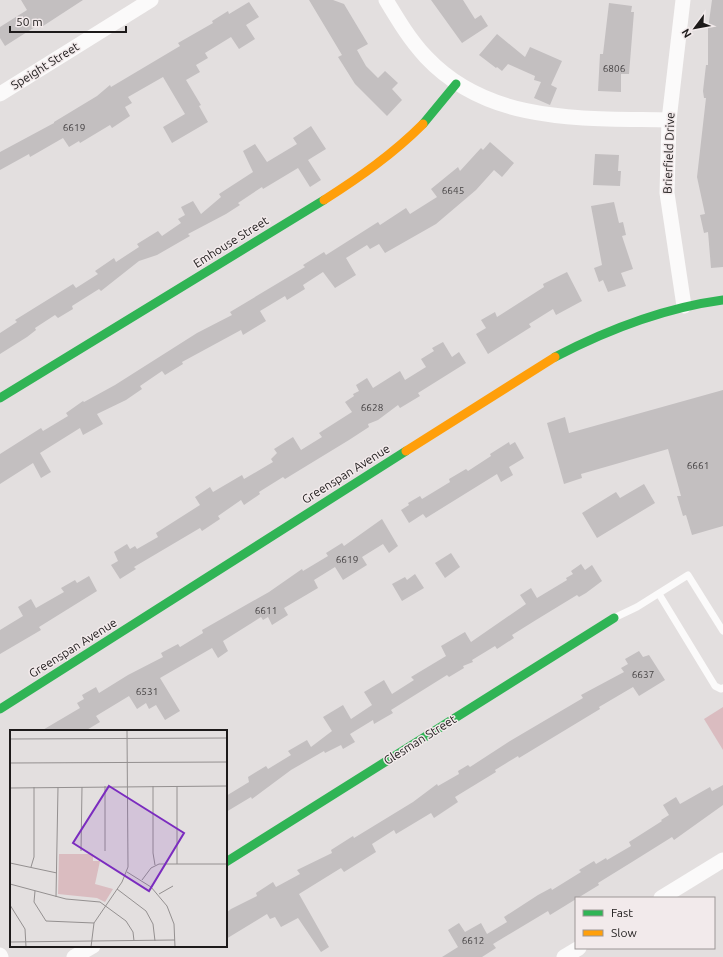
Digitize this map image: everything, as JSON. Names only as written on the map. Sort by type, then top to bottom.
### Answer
[{"type":"street","name":"Speight Street","points":[[0,94],[151,0]]},
{"type":"street","points":[[386,0],[410,38],[426,58],[456,84],[508,107],[555,117],[669,120]]},
{"type":"street","name":"Brierfield Drive","points":[[682,0],[669,120],[667,193],[684,306]]},
{"type":"street","name":"Emhouse Street","points":[[0,398],[359,178],[387,159],[443,102],[456,84]]},
{"type":"street","name":"Greenspan Avenue","points":[[0,709],[554,357],[626,322],[684,306],[723,300]]},
{"type":"street","name":"Glesman Street","points":[[227,861],[614,618]]},
{"type":"street","points":[[663,897],[723,860]]},
{"type":"street","points":[[74,957],[91,947]]},
{"type":"street","points":[[564,957],[577,949]]},
{"type":"lane","points":[[614,618],[638,607],[688,575],[723,631]]},
{"type":"lane","points":[[659,594],[715,686],[723,688]]},
{"type":"shaded area","points":[[723,707],[723,750],[704,719]]},
{"type":"building","points":[[21,0],[83,0],[40,28],[38,25],[5,46],[0,38],[0,27],[27,10]]},
{"type":"building","points":[[309,0],[333,0],[344,4],[368,44],[357,50],[366,66],[378,78],[385,71],[398,83],[392,89],[402,100],[387,116],[355,84],[338,57],[342,55]]},
{"type":"building","points":[[431,0],[463,0],[475,19],[481,15],[488,26],[462,43]]},
{"type":"building","points":[[712,0],[723,0],[723,267],[711,268],[708,232],[704,233],[700,215],[705,214],[697,177],[706,98],[704,98],[703,91],[706,65],[708,65],[708,29]]},
{"type":"building","points":[[249,2],[259,17],[246,25],[255,39],[239,49],[231,37],[205,53],[208,58],[196,65],[200,72],[186,80],[201,105],[199,106],[208,122],[172,143],[163,127],[185,114],[163,77],[128,97],[132,103],[125,107],[130,116],[112,128],[110,125],[80,143],[79,141],[69,147],[63,138],[30,157],[29,154],[0,170],[0,152],[54,123],[97,96],[110,85],[111,87],[180,46],[178,43],[213,23],[212,21],[228,11],[229,14]]},
{"type":"building","points":[[609,3],[632,6],[631,12],[634,12],[629,74],[621,74],[621,92],[598,91],[600,54],[603,54]]},
{"type":"building","points":[[497,34],[525,57],[530,47],[562,61],[551,85],[557,88],[550,105],[534,98],[541,82],[534,80],[535,76],[508,64],[502,71],[479,55]]},
{"type":"building","points":[[311,126],[326,149],[308,160],[321,180],[310,187],[298,168],[263,189],[262,187],[238,203],[240,205],[226,214],[188,234],[190,236],[157,255],[139,261],[101,291],[99,289],[72,306],[73,309],[58,318],[55,315],[35,328],[36,330],[27,337],[0,354],[0,333],[17,322],[15,320],[73,284],[76,288],[98,274],[95,271],[114,258],[116,262],[139,247],[137,244],[158,231],[162,236],[181,223],[178,219],[185,215],[181,207],[193,201],[201,214],[221,197],[219,194],[253,172],[243,151],[255,144],[267,162],[297,144],[293,138]]},
{"type":"building","points":[[490,142],[514,163],[502,177],[494,170],[476,190],[436,224],[385,253],[379,244],[370,249],[367,245],[346,258],[356,275],[335,288],[323,272],[303,285],[305,289],[287,300],[285,296],[260,311],[266,321],[243,335],[241,330],[182,362],[183,364],[165,375],[162,371],[140,386],[142,389],[126,400],[97,414],[103,424],[83,435],[80,428],[40,453],[51,472],[41,478],[33,463],[0,484],[0,454],[41,428],[43,431],[68,416],[66,413],[83,401],[84,402],[115,385],[197,333],[232,315],[230,312],[305,267],[303,265],[324,252],[326,255],[378,222],[380,225],[406,208],[410,214],[437,197],[431,189],[458,167],[460,171],[481,148],[483,150]]},
{"type":"building","points":[[595,154],[619,155],[618,171],[621,171],[620,186],[593,185]]},
{"type":"building","points":[[614,202],[619,223],[623,222],[626,235],[622,236],[633,269],[621,273],[626,286],[608,292],[603,280],[599,282],[594,268],[602,265],[591,206]]},
{"type":"building","points":[[567,272],[582,301],[556,315],[553,309],[529,324],[531,327],[488,354],[476,334],[486,328],[481,320],[495,312],[497,317],[544,287],[543,284]]},
{"type":"building","points":[[443,342],[452,357],[459,352],[466,363],[418,393],[420,396],[400,408],[398,405],[378,420],[368,424],[369,427],[349,440],[285,479],[283,477],[259,492],[260,494],[244,505],[241,500],[218,516],[220,519],[202,531],[200,528],[134,567],[136,569],[120,579],[111,565],[118,561],[114,552],[127,544],[130,549],[135,546],[137,549],[158,537],[156,533],[200,505],[195,497],[210,487],[213,492],[242,475],[244,479],[273,462],[271,459],[277,453],[274,449],[293,437],[301,450],[322,437],[319,433],[352,412],[345,402],[354,396],[353,394],[359,391],[356,385],[367,378],[373,388],[400,371],[405,380],[426,367],[421,359],[434,351],[432,348]]},
{"type":"building","points":[[723,390],[723,526],[692,535],[686,515],[683,516],[677,496],[681,496],[668,449],[581,474],[582,478],[564,484],[547,423],[565,417],[569,433]]},
{"type":"building","points":[[509,442],[510,445],[515,442],[524,458],[509,467],[513,475],[501,482],[497,474],[426,518],[423,514],[409,523],[401,510],[409,505],[408,503],[420,496],[422,499],[450,482],[449,479],[466,469],[468,471]]},
{"type":"building","points":[[644,484],[655,503],[597,538],[582,513],[616,492],[620,498]]},
{"type":"building","points":[[382,519],[398,546],[389,553],[383,544],[362,557],[367,565],[343,580],[335,567],[314,580],[318,588],[284,608],[288,615],[272,625],[268,617],[263,620],[261,617],[223,641],[228,651],[218,658],[212,648],[160,678],[180,711],[165,720],[156,705],[149,709],[146,703],[137,709],[129,696],[96,716],[100,722],[87,730],[43,730],[80,708],[77,703],[84,699],[82,695],[96,687],[99,693],[128,675],[163,657],[161,653],[178,644],[180,647],[203,633],[202,630],[269,592],[302,569],[303,571],[328,556],[326,553],[342,543],[344,546]]},
{"type":"building","points":[[451,553],[460,567],[445,578],[435,563]]},
{"type":"building","points":[[581,564],[585,570],[592,565],[602,581],[586,593],[579,597],[577,595],[512,635],[514,638],[497,649],[495,646],[472,660],[473,662],[463,666],[464,668],[449,677],[447,675],[391,710],[393,713],[374,724],[373,720],[350,734],[355,742],[343,749],[341,745],[325,753],[324,751],[291,770],[252,799],[251,797],[227,811],[227,795],[249,782],[248,777],[266,766],[268,769],[291,755],[288,751],[307,740],[311,747],[332,731],[323,717],[343,705],[351,719],[372,705],[364,692],[384,680],[392,694],[414,680],[411,677],[446,656],[441,646],[465,632],[471,642],[526,604],[520,595],[531,588],[537,598],[567,580],[566,578],[573,574],[571,571]]},
{"type":"building","points":[[415,574],[424,588],[402,601],[392,584],[405,577],[407,580]]},
{"type":"building","points":[[89,576],[97,591],[39,627],[41,630],[0,654],[0,630],[23,616],[18,607],[31,599],[36,608],[64,592],[61,588],[75,580],[77,583]]},
{"type":"building","points":[[639,651],[643,657],[649,655],[665,680],[639,696],[633,687],[599,707],[600,709],[519,758],[518,756],[495,770],[496,772],[455,797],[458,802],[434,818],[431,813],[396,834],[394,830],[372,844],[376,852],[344,872],[341,868],[299,894],[329,947],[321,952],[298,918],[281,927],[275,917],[270,919],[267,914],[227,938],[227,912],[231,909],[257,896],[256,893],[273,882],[276,887],[300,874],[297,870],[332,853],[331,850],[353,836],[354,838],[413,802],[437,784],[438,786],[459,774],[458,771],[468,765],[470,767],[510,741],[583,698],[581,695],[624,672],[621,668],[628,664],[625,659]]},
{"type":"building","points":[[723,785],[723,805],[674,840],[672,837],[598,883],[599,885],[579,897],[575,897],[575,900],[550,915],[548,911],[493,944],[496,948],[482,957],[442,957],[458,947],[448,930],[459,923],[465,932],[481,923],[487,934],[507,922],[504,917],[538,895],[551,888],[552,890],[581,872],[579,870],[594,861],[596,864],[606,858],[607,860],[631,846],[629,842],[669,815],[663,805],[676,797],[680,804],[710,787],[712,791]]},
{"type":"traffic: fast","points":[[423,124],[456,84]]},
{"type":"traffic: fast","points":[[0,398],[324,200]]},
{"type":"traffic: fast","points":[[555,357],[596,337],[637,321],[679,308],[723,300]]},
{"type":"traffic: fast","points":[[0,709],[406,451]]},
{"type":"traffic: fast","points":[[227,861],[614,618]]},
{"type":"traffic: slow","points":[[324,200],[376,165],[423,124]]},
{"type":"traffic: slow","points":[[406,451],[555,357]]}]
